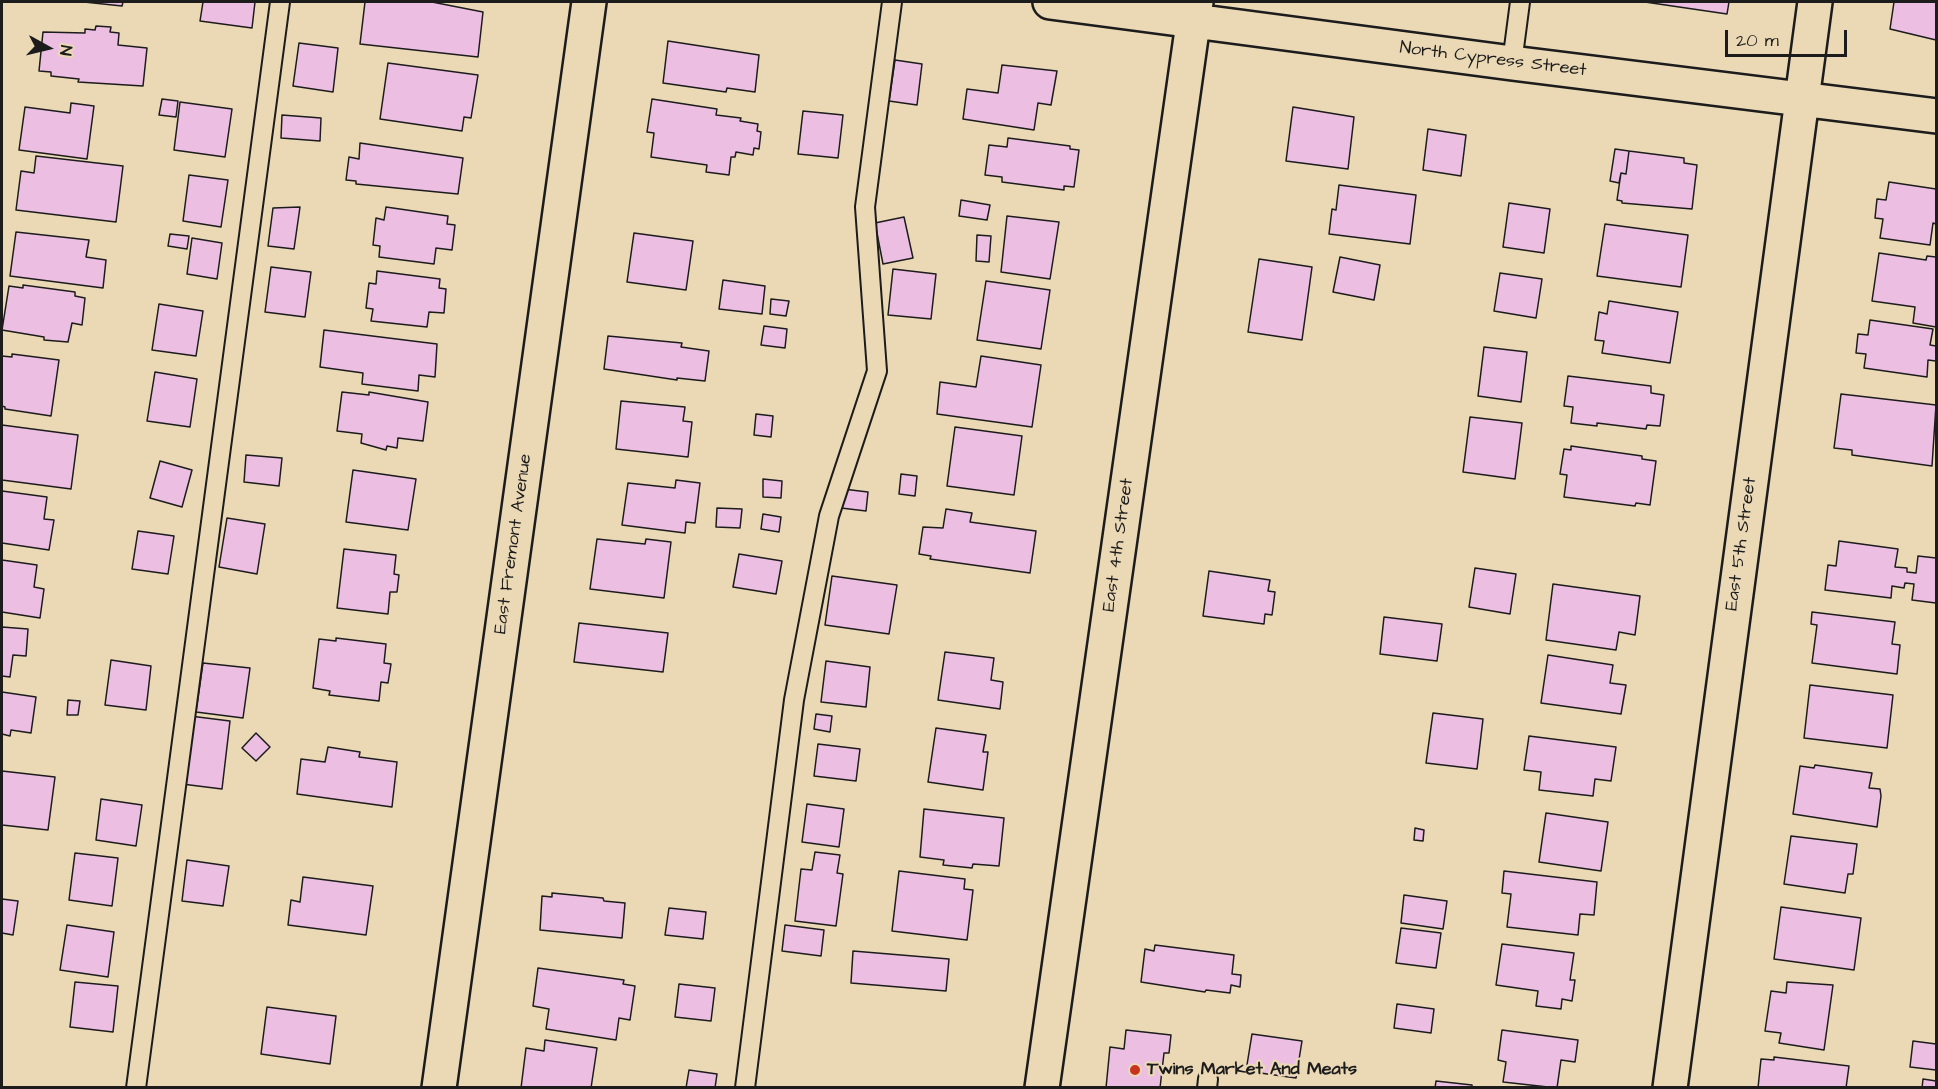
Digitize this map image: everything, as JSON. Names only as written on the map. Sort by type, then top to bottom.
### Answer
[{"type":"street","name":"East Fremont Avenue","points":[[439,1088],[589,2]]},
{"type":"street","name":"North Cypress Street","points":[[1050,2],[1195,11],[1512,63],[1936,116]]},
{"type":"street","name":"East 5th Street","points":[[1670,1088],[1815,2]]},
{"type":"street","name":"East 4th Street","points":[[1042,1088],[1195,11]]},
{"type":"lane","points":[[136,1088],[280,2]]},
{"type":"lane","points":[[745,1088],[796,689],[829,516],[877,371],[865,207],[892,2]]},
{"type":"lane","points":[[1512,63],[1520,2]]},
{"type":"building","points":[[84,2],[123,2],[122,6]]},
{"type":"building","points":[[203,2],[255,2],[252,28],[200,21]]},
{"type":"building","points":[[365,2],[432,2],[483,12],[478,57],[360,44]]},
{"type":"building","points":[[1645,2],[1729,2],[1727,14]]},
{"type":"building","points":[[1894,2],[1936,2],[1936,40],[1890,29]]},
{"type":"building","points":[[96,26],[111,27],[110,32],[119,33],[118,45],[147,48],[143,86],[78,82],[79,79],[51,76],[51,72],[39,71],[43,32],[85,33],[85,29],[95,30]]},
{"type":"building","points":[[668,41],[759,55],[755,92],[727,88],[726,92],[663,83]]},
{"type":"building","points":[[299,43],[338,48],[333,92],[293,86]]},
{"type":"building","points":[[895,60],[922,64],[917,105],[889,101]]},
{"type":"building","points":[[388,63],[478,75],[471,118],[464,117],[462,131],[380,119]]},
{"type":"building","points":[[1002,65],[1057,71],[1051,105],[1038,103],[1034,130],[963,119],[967,89],[998,93]]},
{"type":"building","points":[[162,99],[178,101],[176,117],[159,115]]},
{"type":"building","points":[[652,99],[717,109],[716,115],[741,118],[740,121],[758,124],[757,131],[761,132],[759,149],[754,148],[753,155],[736,152],[735,157],[731,157],[729,175],[706,172],[707,165],[651,157],[654,133],[647,132]]},
{"type":"building","points":[[180,102],[232,109],[225,157],[174,150]]},
{"type":"building","points":[[71,103],[94,106],[87,159],[19,150],[25,107],[70,113]]},
{"type":"building","points":[[1293,107],[1354,117],[1348,169],[1286,161]]},
{"type":"building","points":[[803,111],[843,115],[838,158],[798,154]]},
{"type":"building","points":[[282,115],[321,118],[320,141],[281,138]]},
{"type":"building","points":[[1428,129],[1466,135],[1461,176],[1423,170]]},
{"type":"building","points":[[1008,138],[1070,146],[1070,149],[1079,150],[1074,187],[1064,186],[1064,190],[1002,182],[1002,177],[985,175],[989,145],[1007,147]]},
{"type":"building","points":[[360,143],[463,158],[458,194],[356,184],[356,181],[346,180],[349,157],[359,159]]},
{"type":"building","points":[[1615,149],[1629,151],[1626,174],[1621,173],[1619,183],[1610,181]]},
{"type":"building","points":[[1629,151],[1684,158],[1684,163],[1697,165],[1692,209],[1622,203],[1617,200],[1621,173],[1626,174]]},
{"type":"building","points":[[36,156],[123,166],[116,222],[16,210],[21,171],[34,173]]},
{"type":"building","points":[[189,175],[228,180],[221,227],[183,221]]},
{"type":"building","points":[[1889,182],[1936,189],[1936,224],[1933,223],[1930,245],[1880,238],[1883,219],[1875,218],[1877,199],[1886,200]]},
{"type":"building","points":[[1339,185],[1416,195],[1410,244],[1329,234],[1332,209],[1336,210]]},
{"type":"building","points":[[961,200],[990,205],[987,220],[959,216]]},
{"type":"building","points":[[1509,203],[1550,209],[1544,253],[1503,247]]},
{"type":"building","points":[[300,207],[294,249],[268,246],[273,208]]},
{"type":"building","points":[[386,207],[448,216],[447,224],[455,225],[452,250],[436,248],[434,264],[379,257],[380,246],[373,245],[376,218],[384,220]]},
{"type":"building","points":[[1007,216],[1059,222],[1050,279],[1001,272]]},
{"type":"building","points":[[904,217],[913,258],[883,264],[875,223]]},
{"type":"building","points":[[1605,224],[1688,235],[1681,287],[1597,276]]},
{"type":"building","points":[[16,232],[89,240],[86,257],[106,260],[103,288],[10,276]]},
{"type":"building","points":[[634,233],[693,241],[686,290],[627,282]]},
{"type":"building","points":[[170,234],[189,236],[187,249],[168,246]]},
{"type":"building","points":[[977,235],[991,236],[989,262],[976,261]]},
{"type":"building","points":[[192,238],[222,243],[217,279],[187,274]]},
{"type":"building","points":[[1879,253],[1926,260],[1927,256],[1936,257],[1936,327],[1913,323],[1915,307],[1872,301]]},
{"type":"building","points":[[1340,257],[1380,265],[1374,300],[1333,292]]},
{"type":"building","points":[[1259,259],[1312,267],[1302,340],[1248,332]]},
{"type":"building","points":[[271,267],[311,272],[305,317],[265,312]]},
{"type":"building","points":[[893,269],[936,274],[931,319],[888,315]]},
{"type":"building","points":[[377,271],[440,279],[439,288],[446,289],[444,313],[429,312],[427,327],[371,321],[373,309],[366,308],[369,283],[376,284]]},
{"type":"building","points":[[1500,273],[1542,279],[1536,318],[1494,311]]},
{"type":"building","points":[[723,280],[765,286],[762,314],[719,309]]},
{"type":"building","points":[[986,281],[1050,290],[1041,349],[977,340]]},
{"type":"building","points":[[23,285],[75,292],[75,296],[85,298],[82,325],[72,323],[68,342],[44,340],[44,337],[2,330],[9,286],[23,288]]},
{"type":"building","points":[[771,299],[789,301],[786,316],[770,314]]},
{"type":"building","points":[[1609,301],[1678,312],[1670,363],[1602,353],[1604,341],[1595,340],[1599,312],[1607,314]]},
{"type":"building","points":[[159,304],[203,311],[196,356],[152,350]]},
{"type":"building","points":[[1870,320],[1933,329],[1930,345],[1936,346],[1936,361],[1928,360],[1927,377],[1864,368],[1866,354],[1856,353],[1858,334],[1868,335]]},
{"type":"building","points":[[764,326],[787,329],[785,348],[761,345]]},
{"type":"building","points":[[324,330],[437,344],[435,377],[419,375],[418,391],[362,384],[363,373],[320,367]]},
{"type":"building","points":[[608,336],[682,343],[681,347],[709,351],[705,381],[677,378],[677,380],[604,369]]},
{"type":"building","points":[[1484,347],[1527,352],[1521,402],[1478,396]]},
{"type":"building","points":[[12,354],[59,360],[51,416],[5,409],[2,406],[2,356],[12,357]]},
{"type":"building","points":[[981,356],[1041,365],[1032,427],[937,414],[940,382],[976,387]]},
{"type":"building","points":[[155,372],[197,379],[190,427],[147,421]]},
{"type":"building","points":[[1568,376],[1651,386],[1651,393],[1664,395],[1660,426],[1647,425],[1646,429],[1597,423],[1597,426],[1571,423],[1573,407],[1564,406]]},
{"type":"building","points":[[342,392],[369,395],[369,392],[428,402],[423,441],[398,438],[397,448],[387,446],[386,450],[361,443],[362,434],[337,431]]},
{"type":"building","points":[[1841,394],[1936,405],[1932,466],[1852,455],[1852,450],[1834,448]]},
{"type":"building","points":[[621,401],[685,407],[683,421],[692,422],[688,457],[616,449]]},
{"type":"building","points":[[756,414],[773,416],[771,437],[754,435]]},
{"type":"building","points":[[1470,417],[1522,423],[1515,479],[1463,472]]},
{"type":"building","points":[[2,425],[78,435],[71,489],[2,480]]},
{"type":"building","points":[[955,427],[1022,436],[1014,495],[947,486]]},
{"type":"building","points":[[1571,446],[1642,456],[1642,459],[1656,461],[1650,505],[1636,503],[1635,506],[1564,497],[1567,475],[1560,474],[1564,449],[1571,450]]},
{"type":"building","points":[[246,455],[282,458],[279,486],[244,482]]},
{"type":"building","points":[[160,461],[192,470],[182,507],[150,498]]},
{"type":"building","points":[[353,470],[416,479],[408,530],[346,522]]},
{"type":"building","points":[[901,474],[917,476],[915,496],[899,494]]},
{"type":"building","points":[[763,479],[782,481],[781,498],[763,497]]},
{"type":"building","points":[[676,480],[700,483],[695,523],[686,522],[685,533],[622,525],[628,483],[675,488]]},
{"type":"building","points":[[843,489],[868,492],[866,511],[841,508]]},
{"type":"building","points":[[2,491],[47,497],[44,519],[54,520],[49,550],[2,543]]},
{"type":"building","points":[[717,508],[742,509],[740,528],[716,527]]},
{"type":"building","points":[[946,509],[972,513],[970,522],[1036,531],[1030,573],[930,559],[931,556],[919,554],[923,527],[943,528]]},
{"type":"building","points":[[763,514],[781,517],[779,532],[761,529]]},
{"type":"building","points":[[227,518],[265,524],[257,574],[219,567]]},
{"type":"building","points":[[138,531],[174,536],[168,574],[132,569]]},
{"type":"building","points":[[597,539],[645,544],[646,539],[671,542],[664,598],[590,589]]},
{"type":"building","points":[[1839,541],[1898,549],[1895,567],[1907,568],[1907,572],[1916,573],[1918,556],[1936,558],[1936,603],[1912,600],[1914,584],[1905,583],[1904,588],[1892,586],[1891,598],[1825,590],[1828,565],[1836,566]]},
{"type":"building","points":[[344,549],[396,555],[394,574],[399,575],[397,592],[390,592],[388,614],[337,608]]},
{"type":"building","points":[[739,554],[782,561],[776,594],[733,587]]},
{"type":"building","points":[[2,560],[37,565],[34,587],[44,589],[40,618],[2,612]]},
{"type":"building","points":[[1475,568],[1516,574],[1510,614],[1469,607]]},
{"type":"building","points":[[1209,571],[1270,580],[1268,591],[1275,592],[1272,615],[1265,614],[1264,624],[1203,616]]},
{"type":"building","points":[[832,576],[897,585],[889,634],[825,625]]},
{"type":"building","points":[[1553,584],[1640,596],[1635,635],[1619,632],[1616,650],[1546,640]]},
{"type":"building","points":[[1812,612],[1895,622],[1892,644],[1900,645],[1897,674],[1812,663],[1817,625],[1811,624]]},
{"type":"building","points":[[1384,617],[1442,624],[1437,661],[1380,654]]},
{"type":"building","points":[[579,623],[668,633],[663,672],[574,662]]},
{"type":"building","points":[[2,627],[28,629],[26,656],[13,655],[10,677],[2,676]]},
{"type":"building","points":[[336,638],[386,644],[384,663],[391,664],[388,683],[381,682],[379,701],[329,695],[330,691],[313,688],[319,639],[336,641]]},
{"type":"building","points":[[945,652],[994,658],[991,680],[1003,682],[1000,709],[938,700]]},
{"type":"building","points":[[1548,655],[1613,665],[1610,683],[1626,685],[1621,714],[1541,703]]},
{"type":"building","points":[[111,660],[151,666],[146,710],[105,705]]},
{"type":"building","points":[[826,661],[870,667],[866,707],[821,702]]},
{"type":"building","points":[[203,663],[250,668],[243,718],[196,712]]},
{"type":"building","points":[[1810,685],[1893,695],[1887,748],[1804,738]]},
{"type":"building","points":[[2,692],[36,697],[31,733],[11,730],[10,736],[2,734]]},
{"type":"building","points":[[68,700],[80,701],[78,715],[67,715]]},
{"type":"building","points":[[1433,713],[1483,719],[1477,769],[1426,763]]},
{"type":"building","points":[[816,714],[832,716],[830,732],[814,729]]},
{"type":"building","points":[[190,716],[230,721],[222,789],[182,784]]},
{"type":"building","points":[[936,728],[986,735],[983,752],[988,752],[983,790],[928,782]]},
{"type":"building","points":[[256,733],[270,747],[256,761],[242,748]]},
{"type":"building","points":[[1529,736],[1616,747],[1611,781],[1595,779],[1593,796],[1539,790],[1541,772],[1524,770]]},
{"type":"building","points":[[818,744],[860,749],[856,781],[814,776]]},
{"type":"building","points":[[328,747],[360,752],[359,757],[397,762],[392,807],[297,794],[301,759],[325,762]]},
{"type":"building","points":[[1815,765],[1872,773],[1869,788],[1880,789],[1881,796],[1877,827],[1793,814],[1800,766],[1814,768]]},
{"type":"building","points":[[2,771],[55,777],[48,830],[2,825]]},
{"type":"building","points":[[101,799],[142,805],[136,846],[96,840]]},
{"type":"building","points":[[807,804],[844,809],[839,847],[802,842]]},
{"type":"building","points":[[924,809],[1004,818],[999,866],[973,864],[972,868],[943,865],[944,860],[920,857]]},
{"type":"building","points":[[1546,813],[1608,822],[1601,871],[1539,862]]},
{"type":"building","points":[[1415,828],[1424,830],[1423,841],[1414,840]]},
{"type":"building","points":[[1791,836],[1857,844],[1853,874],[1848,874],[1845,893],[1784,884]]},
{"type":"building","points":[[815,852],[840,855],[837,873],[843,874],[836,926],[795,921],[801,869],[812,870]]},
{"type":"building","points":[[75,853],[118,858],[112,906],[69,900]]},
{"type":"building","points":[[187,860],[229,866],[223,906],[182,901]]},
{"type":"building","points":[[899,871],[965,879],[964,889],[973,890],[967,940],[892,931]]},
{"type":"building","points":[[1504,871],[1597,882],[1594,915],[1580,914],[1578,935],[1507,927],[1511,894],[1502,893]]},
{"type":"building","points":[[303,877],[373,886],[366,935],[288,925],[291,900],[300,902]]},
{"type":"building","points":[[552,893],[603,898],[604,901],[625,903],[622,938],[540,930],[542,896],[552,897]]},
{"type":"building","points":[[1404,895],[1447,901],[1443,929],[1401,923]]},
{"type":"building","points":[[2,899],[18,901],[13,935],[2,933]]},
{"type":"building","points":[[1781,907],[1861,918],[1854,970],[1774,959]]},
{"type":"building","points":[[669,908],[706,912],[703,939],[665,935]]},
{"type":"building","points":[[67,925],[114,932],[108,977],[60,970]]},
{"type":"building","points":[[785,925],[824,930],[821,956],[782,951]]},
{"type":"building","points":[[1401,928],[1441,933],[1436,968],[1396,963]]},
{"type":"building","points":[[1502,944],[1574,953],[1570,980],[1575,980],[1572,1001],[1562,999],[1561,1009],[1536,1006],[1538,991],[1496,985]]},
{"type":"building","points":[[1155,945],[1234,955],[1232,974],[1241,975],[1240,987],[1231,985],[1230,993],[1206,990],[1205,992],[1141,982],[1145,949],[1154,951]]},
{"type":"building","points":[[853,951],[949,959],[946,991],[851,983]]},
{"type":"building","points":[[538,968],[624,980],[623,984],[635,986],[630,1020],[619,1018],[616,1040],[546,1029],[549,1009],[533,1006]]},
{"type":"building","points":[[75,982],[118,986],[113,1032],[70,1027]]},
{"type":"building","points":[[1787,982],[1833,985],[1824,1050],[1779,1043],[1781,1033],[1765,1031],[1771,991],[1786,993]]},
{"type":"building","points":[[679,984],[715,988],[711,1021],[675,1017]]},
{"type":"building","points":[[1397,1004],[1434,1009],[1431,1033],[1394,1028]]},
{"type":"building","points":[[267,1007],[336,1016],[330,1064],[261,1054]]},
{"type":"building","name":"Twins Market And Meats","points":[[1126,1030],[1171,1035],[1169,1053],[1164,1053],[1160,1088],[1106,1088],[1110,1047],[1124,1049]]},
{"type":"building","points":[[1502,1030],[1578,1040],[1575,1062],[1561,1060],[1557,1088],[1503,1082],[1506,1062],[1498,1060]]},
{"type":"building","points":[[1252,1034],[1302,1041],[1296,1078],[1246,1071]]},
{"type":"building","points":[[545,1040],[597,1048],[591,1088],[521,1088],[526,1048],[544,1051]]},
{"type":"building","points":[[1913,1041],[1936,1044],[1936,1070],[1910,1067]]},
{"type":"building","points":[[1774,1057],[1849,1066],[1846,1088],[1758,1088],[1761,1059],[1774,1060]]},
{"type":"building","points":[[689,1070],[717,1074],[715,1088],[686,1088]]},
{"type":"building","points":[[1923,1079],[1936,1081],[1936,1088],[1922,1088]]},
{"type":"building","points":[[1436,1081],[1472,1085],[1472,1088],[1435,1088]]},
{"type":"place","name":"Twins Market And Meats","points":[[1135,1070]]}]
